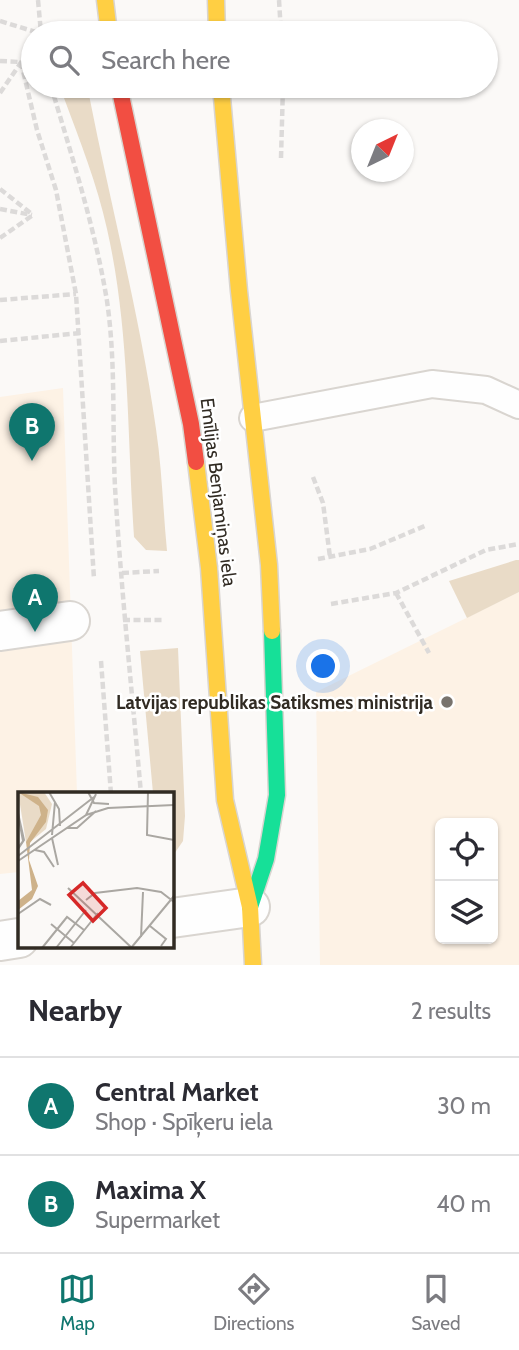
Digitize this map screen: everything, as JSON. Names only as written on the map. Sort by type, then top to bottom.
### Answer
[{"type":"street","points":[[105,0],[108,21]]},
{"type":"street","points":[[216,0],[217,21]]},
{"type":"street","name":"Emīlijas Benjamiņas iela","points":[[122,98],[191,424],[211,593],[225,800],[250,907],[253,965]]},
{"type":"street","name":"Emīlijas Benjamiņas iela","points":[[222,98],[237,273],[269,565],[276,795],[266,859],[250,907]]},
{"type":"street","points":[[0,631],[70,621]]},
{"type":"street","points":[[173,918],[250,907]]},
{"type":"street","points":[[0,941],[18,938]]},
{"type":"lane","points":[[253,418],[432,384],[486,390],[519,405]]},
{"type":"path","points":[[38,0],[39,21]]},
{"type":"path","points":[[279,0],[280,21]]},
{"type":"path","points":[[0,21],[21,27]]},
{"type":"path","points":[[0,61],[21,62]]},
{"type":"path","points":[[0,93],[21,62]]},
{"type":"path","points":[[29,98],[56,190],[76,294],[95,589]]},
{"type":"path","points":[[55,98],[94,232],[107,303],[114,372],[116,496],[141,792]]},
{"type":"path","points":[[0,189],[33,215]]},
{"type":"path","points":[[0,209],[33,215]]},
{"type":"path","points":[[0,238],[33,215]]},
{"type":"path","points":[[0,300],[76,294]]},
{"type":"path","points":[[0,341],[80,333]]},
{"type":"path","points":[[331,604],[396,593],[486,550],[519,544]]},
{"type":"path","points":[[396,593],[429,653]]},
{"type":"path","points":[[117,620],[172,620]]},
{"type":"path","points":[[100,652],[111,792]]},
{"type":"shaded area","points":[[64,98],[90,98],[134,303],[149,387],[160,459],[167,551],[146,550],[134,537],[120,305],[107,229],[88,163]]},
{"type":"shaded area","points":[[63,388],[77,792],[18,792],[18,872],[0,874],[0,397]]},
{"type":"shaded area","points":[[519,560],[519,592],[467,618],[449,581]]},
{"type":"shaded area","points":[[519,592],[519,965],[320,965],[316,692]]},
{"type":"shaded area","points":[[178,648],[185,816],[183,841],[173,856],[173,792],[153,792],[140,651]]},
{"type":"traffic: fast","points":[[250,907],[266,859],[277,795],[272,631]]},
{"type":"traffic: slow","points":[[105,0],[108,21]]},
{"type":"traffic: slow","points":[[216,0],[217,21]]},
{"type":"traffic: slow","points":[[222,98],[239,291],[269,565],[272,631]]},
{"type":"traffic: slow","points":[[196,462],[209,568],[225,800],[250,907],[253,965]]},
{"type":"traffic: jam","points":[[122,98],[191,424],[196,462]]},
{"type":"place","name":"Maxima X","points":[[32,461]]},
{"type":"place","name":"Central Market","points":[[35,632]]},
{"type":"place","name":"Latvijas republikas Satiksmes ministrija","points":[[447,702]]}]
